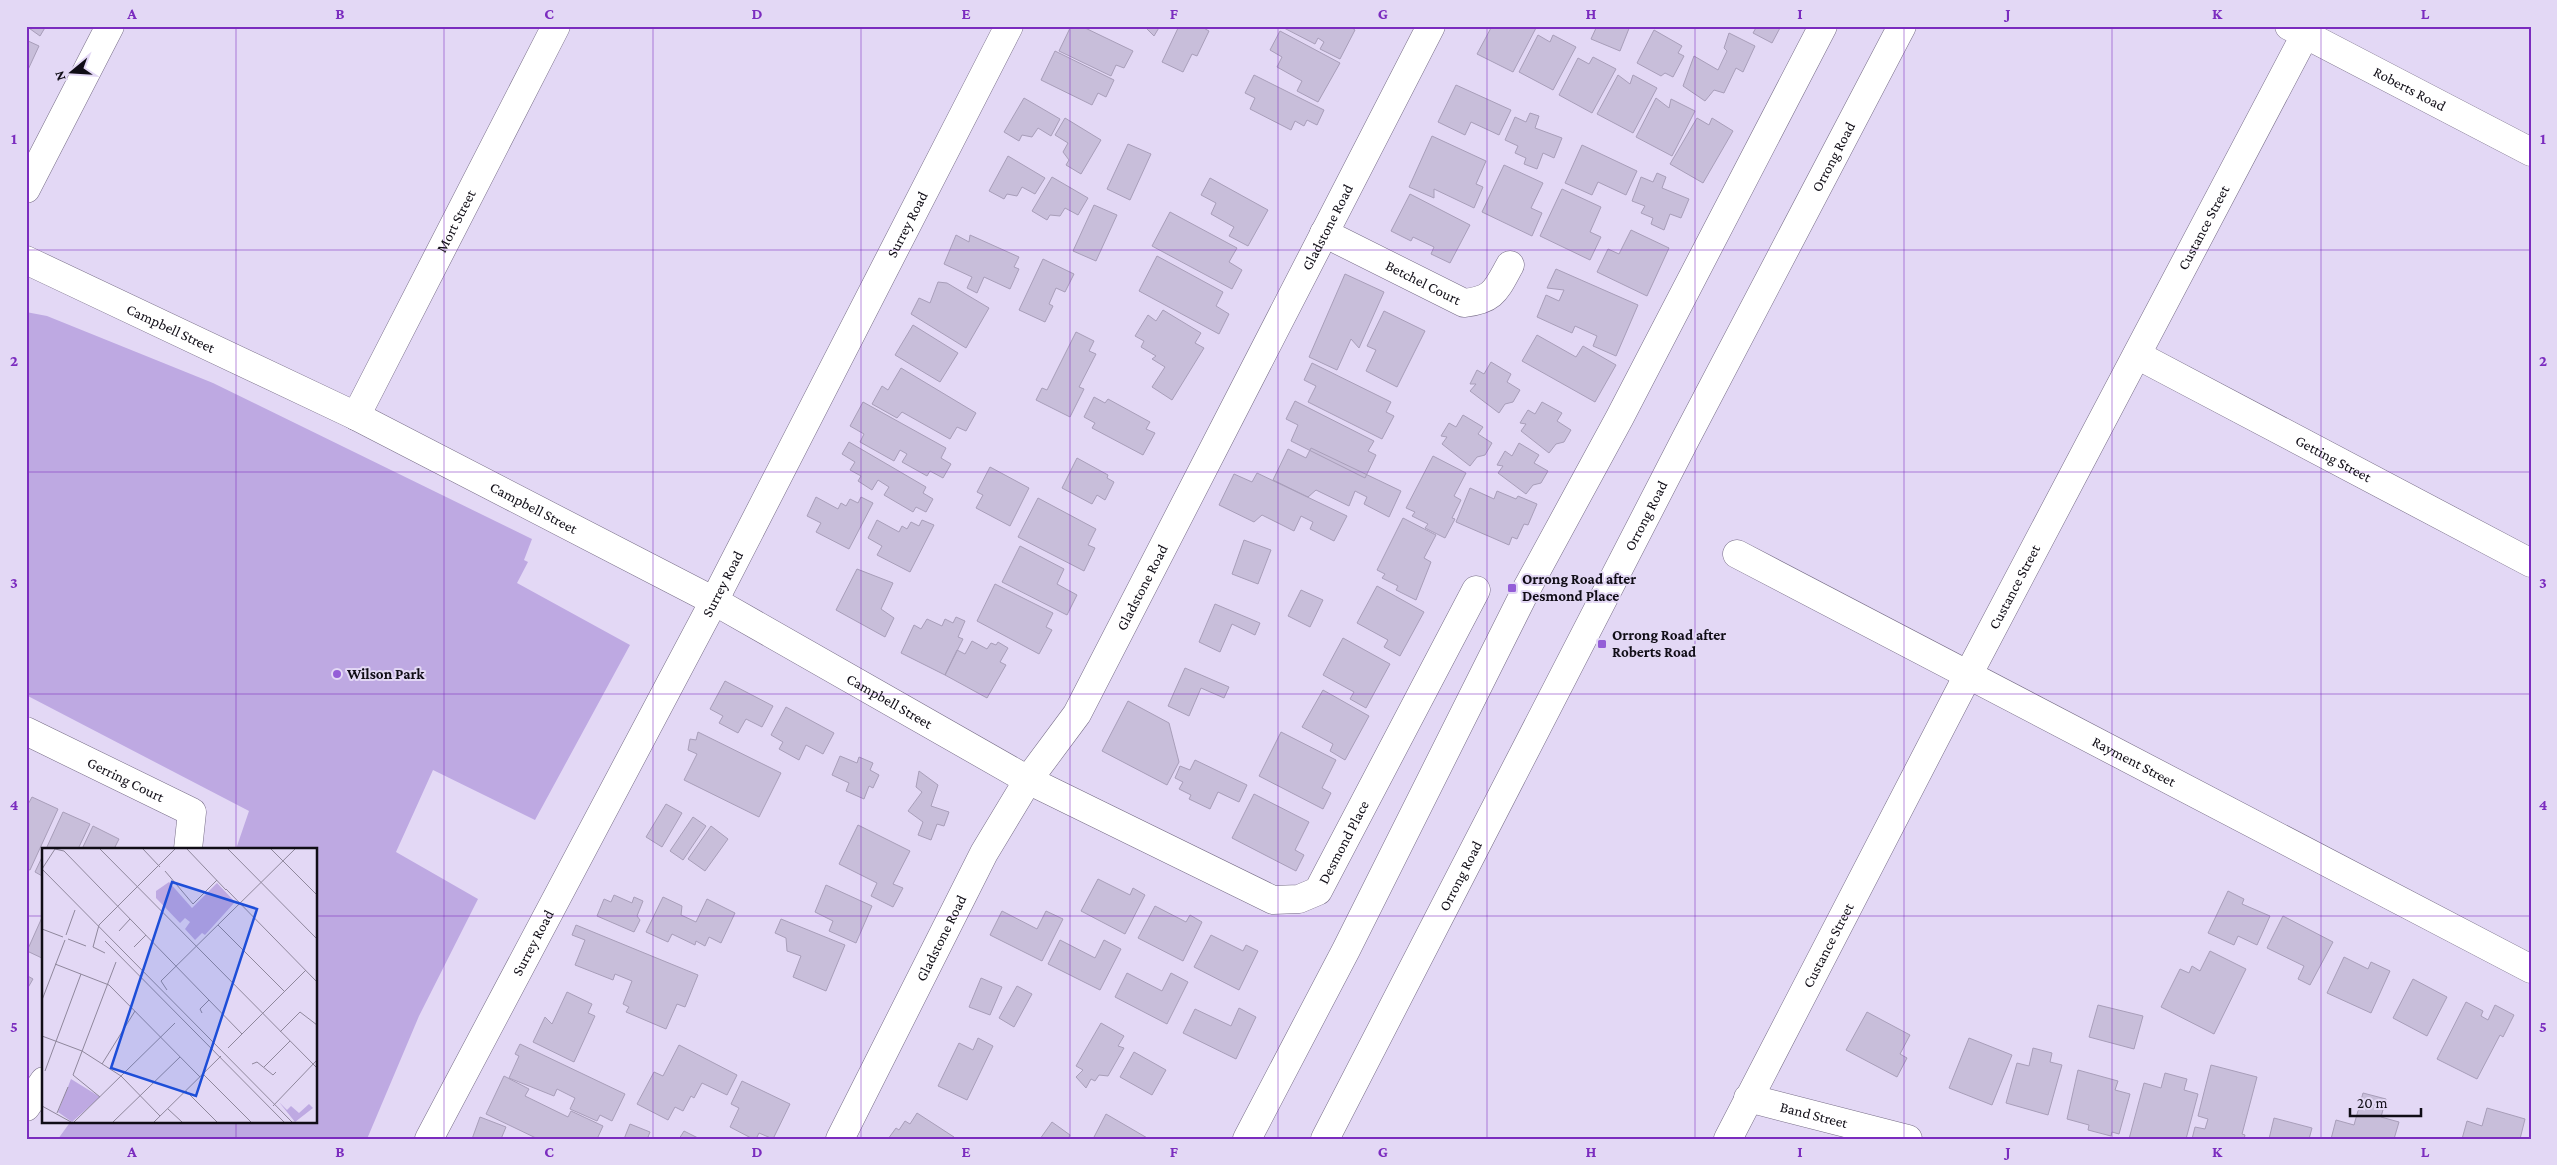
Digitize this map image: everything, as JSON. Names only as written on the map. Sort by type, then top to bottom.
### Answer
[{"type":"main road","points":[[26,189],[110,26]]},
{"type":"main road","name":"Mort Street","points":[[356,416],[556,26]]},
{"type":"main road","name":"Surrey Road","points":[[429,1139],[714,601],[1009,26]]},
{"type":"main road","name":"Gladstone Road","points":[[840,1139],[984,853],[1028,780],[1077,714],[1431,26]]},
{"type":"main road","points":[[1247,1139],[1346,950],[1527,588],[1620,417],[1823,26]]},
{"type":"main road","name":"Orrong Road","points":[[1325,1139],[1680,449],[1902,26]]},
{"type":"main road","name":"Roberts Road","points":[[2297,31],[2531,152]]},
{"type":"main road","name":"Custance Street","points":[[1728,1139],[1968,675],[2137,355],[2297,31]]},
{"type":"main road","name":"Betchel Court","points":[[1324,233],[1464,303],[1482,301],[1494,293],[1510,265]]},
{"type":"main road","name":"Campbell Street","points":[[26,260],[356,416],[714,601],[1028,780]]},
{"type":"main road","name":"Getting Street","points":[[2137,355],[2531,563]]},
{"type":"main road","name":"Rayment Street","points":[[1737,554],[2531,969]]},
{"type":"main road","name":"Desmond Place","points":[[1028,780],[1273,900],[1299,899],[1318,891],[1476,590]]},
{"type":"main road","name":"Gerring Court","points":[[26,731],[192,812],[188,848]]},
{"type":"main road","points":[[26,1107],[42,1083]]},
{"type":"main road","name":"Band Street","points":[[1748,1098],[1908,1139]]},
{"type":"shaded area","name":"Wilson Park","points":[[26,312],[47,316],[213,383],[532,539],[524,560],[528,562],[517,583],[630,645],[535,820],[433,770],[396,852],[478,899],[419,1016],[367,1139],[58,1139],[70,1122],[318,1122],[318,848],[236,848],[249,811],[26,695]]},
{"type":"building","points":[[26,26],[46,26],[40,36]]},
{"type":"building","points":[[1071,26],[1081,26],[1133,51],[1124,68],[1116,65],[1111,76],[1059,51]]},
{"type":"building","points":[[1144,26],[1160,26],[1154,36]]},
{"type":"building","points":[[1179,26],[1200,26],[1209,31],[1197,56],[1192,54],[1183,72],[1162,62]]},
{"type":"building","points":[[1286,26],[1349,26],[1355,30],[1340,59],[1320,49],[1324,42],[1318,38],[1315,44],[1284,28]]},
{"type":"building","points":[[1492,26],[1536,28],[1513,72],[1477,54]]},
{"type":"building","points":[[1597,26],[1630,26],[1620,51],[1591,39]]},
{"type":"building","points":[[1757,26],[1781,26],[1772,43],[1753,33]]},
{"type":"building","points":[[1654,30],[1682,46],[1678,53],[1684,56],[1673,77],[1665,73],[1661,76],[1637,63]]},
{"type":"building","points":[[1280,31],[1340,63],[1318,102],[1297,91],[1302,81],[1277,67],[1282,57],[1270,50]]},
{"type":"building","points":[[1729,33],[1755,46],[1743,72],[1736,68],[1724,93],[1714,90],[1705,101],[1683,86],[1694,56],[1718,70],[1727,51],[1724,48]]},
{"type":"building","points":[[1538,35],[1550,42],[1553,35],[1576,47],[1553,90],[1519,72]]},
{"type":"building","points":[[26,40],[39,46],[26,74]]},
{"type":"building","points":[[1055,51],[1114,80],[1106,97],[1098,93],[1092,105],[1041,80]]},
{"type":"building","points":[[1593,57],[1616,69],[1592,113],[1559,95],[1578,58],[1589,64]]},
{"type":"building","points":[[1254,75],[1324,110],[1317,125],[1307,120],[1304,126],[1295,121],[1291,130],[1250,109],[1255,98],[1245,93]]},
{"type":"building","points":[[1618,75],[1630,84],[1633,75],[1657,88],[1633,133],[1597,114]]},
{"type":"building","points":[[1456,85],[1511,110],[1499,135],[1471,122],[1465,135],[1438,122]]},
{"type":"building","points":[[1024,98],[1060,119],[1051,136],[1038,128],[1032,137],[1022,135],[1019,141],[1004,132]]},
{"type":"building","points":[[1656,98],[1669,108],[1671,99],[1695,111],[1672,156],[1636,137]]},
{"type":"building","points":[[1530,113],[1539,116],[1535,128],[1562,138],[1554,158],[1543,153],[1537,169],[1524,164],[1526,158],[1515,153],[1518,146],[1505,140],[1515,117],[1526,122]]},
{"type":"building","points":[[1065,118],[1101,140],[1081,174],[1066,165],[1069,160],[1063,152],[1068,143],[1055,135]]},
{"type":"building","points":[[1697,118],[1709,125],[1712,118],[1733,131],[1703,183],[1670,164]]},
{"type":"building","points":[[1432,136],[1486,161],[1476,184],[1483,187],[1474,208],[1434,189],[1434,198],[1409,187]]},
{"type":"building","points":[[1128,144],[1151,154],[1130,200],[1107,189]]},
{"type":"building","points":[[1582,145],[1637,171],[1626,195],[1598,182],[1592,195],[1565,183]]},
{"type":"building","points":[[1008,156],[1045,178],[1035,194],[1022,187],[1017,196],[1007,194],[1004,199],[989,191]]},
{"type":"building","points":[[1504,165],[1543,183],[1531,208],[1542,213],[1532,236],[1482,212]]},
{"type":"building","points":[[1657,173],[1666,177],[1662,188],[1689,199],[1681,218],[1670,214],[1664,230],[1651,224],[1653,218],[1641,213],[1645,206],[1632,201],[1641,177],[1653,182]]},
{"type":"building","points":[[1052,177],[1088,198],[1078,215],[1065,208],[1060,216],[1050,215],[1047,220],[1032,211]]},
{"type":"building","points":[[1210,178],[1268,210],[1248,246],[1229,236],[1234,227],[1211,214],[1216,203],[1201,195]]},
{"type":"building","points":[[1562,189],[1601,207],[1590,232],[1601,237],[1590,260],[1540,236]]},
{"type":"building","points":[[1410,194],[1470,225],[1450,263],[1431,254],[1434,247],[1413,237],[1411,241],[1391,231]]},
{"type":"building","points":[[1094,205],[1117,215],[1096,261],[1073,251]]},
{"type":"building","points":[[1170,212],[1237,248],[1229,262],[1242,270],[1232,289],[1152,246]]},
{"type":"building","points":[[1631,230],[1669,248],[1647,296],[1597,272],[1608,249],[1619,254]]},
{"type":"building","points":[[956,235],[969,242],[970,235],[1019,257],[1014,267],[1019,269],[1010,289],[984,277],[977,293],[967,288],[972,277],[944,264]]},
{"type":"building","points":[[1157,256],[1223,292],[1216,306],[1229,314],[1219,334],[1139,291]]},
{"type":"building","points":[[1043,259],[1074,274],[1065,292],[1056,288],[1049,304],[1053,306],[1045,322],[1019,310]]},
{"type":"building","points":[[1556,269],[1638,305],[1616,356],[1593,346],[1597,336],[1575,326],[1572,333],[1537,317],[1546,295],[1559,301],[1564,290],[1547,288]]},
{"type":"building","points":[[1345,274],[1384,292],[1359,348],[1351,339],[1337,370],[1309,357]]},
{"type":"building","points":[[938,282],[947,283],[989,308],[966,348],[911,314],[919,298],[930,303]]},
{"type":"building","points":[[1163,310],[1201,333],[1195,343],[1204,348],[1172,400],[1152,387],[1165,367],[1152,359],[1156,356],[1141,347],[1144,341],[1135,336],[1148,315],[1156,321]]},
{"type":"building","points":[[1384,311],[1425,331],[1397,387],[1366,371],[1376,350],[1367,346]]},
{"type":"building","points":[[913,325],[958,353],[940,382],[895,355]]},
{"type":"building","points":[[1076,332],[1094,341],[1089,351],[1096,354],[1079,387],[1084,389],[1070,417],[1036,400],[1042,388],[1047,390]]},
{"type":"building","points":[[1537,335],[1576,357],[1583,346],[1616,365],[1595,402],[1522,361]]},
{"type":"building","points":[[1491,362],[1511,374],[1507,382],[1520,390],[1513,402],[1505,404],[1499,413],[1470,391],[1476,384],[1470,384],[1477,370],[1484,374]]},
{"type":"building","points":[[1312,363],[1391,402],[1386,412],[1394,416],[1382,439],[1308,402],[1316,386],[1304,380]]},
{"type":"building","points":[[901,368],[976,413],[966,431],[957,427],[950,439],[902,412],[897,418],[872,404],[882,386],[888,390]]},
{"type":"building","points":[[1094,397],[1105,403],[1108,399],[1150,422],[1146,429],[1155,433],[1143,455],[1092,428],[1095,423],[1084,417]]},
{"type":"building","points":[[1295,401],[1374,441],[1368,451],[1376,455],[1365,478],[1291,441],[1298,425],[1286,419]]},
{"type":"building","points":[[863,402],[946,448],[941,458],[951,464],[943,478],[930,471],[927,476],[902,462],[907,454],[900,450],[894,461],[860,442],[864,434],[850,426]]},
{"type":"building","points":[[1542,402],[1562,413],[1557,421],[1571,430],[1564,442],[1556,444],[1549,453],[1521,431],[1526,424],[1520,423],[1528,410],[1535,414]]},
{"type":"building","points":[[1463,415],[1483,427],[1478,434],[1492,443],[1485,455],[1477,457],[1470,466],[1442,444],[1447,437],[1441,436],[1449,423],[1456,427]]},
{"type":"building","points":[[849,442],[926,487],[923,493],[933,499],[926,512],[916,507],[913,512],[884,495],[889,487],[878,480],[872,490],[858,481],[861,476],[850,470],[855,462],[842,454]]},
{"type":"building","points":[[1519,443],[1539,455],[1534,463],[1548,471],[1541,483],[1533,485],[1526,494],[1498,473],[1503,466],[1497,465],[1505,451],[1512,456]]},
{"type":"building","points":[[1311,448],[1401,491],[1389,517],[1364,504],[1367,497],[1355,491],[1349,506],[1316,490],[1308,497],[1273,480],[1288,449],[1306,458]]},
{"type":"building","points":[[1433,456],[1466,473],[1454,496],[1461,500],[1452,518],[1455,519],[1445,538],[1425,528],[1428,524],[1412,516],[1415,512],[1406,508]]},
{"type":"building","points":[[1077,458],[1108,475],[1107,478],[1114,482],[1105,500],[1097,495],[1092,504],[1062,488]]},
{"type":"building","points":[[990,467],[1029,488],[1010,526],[976,508],[983,495],[977,492]]},
{"type":"building","points":[[1257,473],[1347,516],[1334,541],[1310,529],[1313,522],[1301,516],[1294,531],[1262,515],[1254,522],[1219,505],[1234,474],[1252,482]]},
{"type":"building","points":[[1470,488],[1494,499],[1497,491],[1516,499],[1518,496],[1537,504],[1528,525],[1524,524],[1517,539],[1512,537],[1509,545],[1456,522]]},
{"type":"building","points":[[816,497],[838,509],[841,503],[846,506],[850,499],[858,503],[861,497],[873,503],[849,549],[816,532],[821,523],[807,516]]},
{"type":"building","points":[[1038,498],[1096,529],[1088,545],[1095,548],[1084,571],[1018,537]]},
{"type":"building","points":[[1403,518],[1436,535],[1424,558],[1431,562],[1416,600],[1396,590],[1398,586],[1382,578],[1385,574],[1377,570]]},
{"type":"building","points":[[877,520],[899,532],[902,526],[907,529],[911,522],[919,526],[922,520],[934,525],[910,572],[877,555],[882,546],[868,538]]},
{"type":"building","points":[[1244,540],[1271,550],[1258,584],[1232,574]]},
{"type":"building","points":[[1020,546],[1064,569],[1057,584],[1077,595],[1067,615],[1002,582]]},
{"type":"building","points":[[857,569],[893,583],[881,609],[894,618],[885,637],[836,610]]},
{"type":"building","points":[[995,584],[1053,613],[1046,627],[1052,630],[1039,654],[977,621]]},
{"type":"building","points":[[1377,586],[1424,612],[1400,656],[1384,647],[1388,640],[1357,623]]},
{"type":"building","points":[[1301,590],[1323,600],[1310,627],[1288,616]]},
{"type":"building","points":[[1215,604],[1260,623],[1255,635],[1232,624],[1220,652],[1199,642]]},
{"type":"building","points":[[956,617],[965,621],[958,637],[963,639],[945,675],[901,653],[914,625],[921,629],[927,619],[942,626],[945,619],[953,623]]},
{"type":"building","points":[[1343,638],[1390,664],[1366,708],[1350,699],[1354,692],[1323,675]]},
{"type":"building","points":[[972,641],[987,649],[991,643],[996,645],[998,642],[1008,648],[1000,662],[1006,665],[987,698],[945,675],[957,650],[965,654]]},
{"type":"building","points":[[1185,668],[1229,687],[1224,698],[1201,688],[1189,716],[1168,706]]},
{"type":"building","points":[[725,681],[773,706],[762,727],[746,719],[738,733],[719,723],[723,716],[710,709]]},
{"type":"building","points":[[1323,690],[1369,716],[1345,760],[1330,751],[1333,744],[1302,727]]},
{"type":"building","points":[[1128,701],[1169,723],[1179,762],[1167,785],[1102,751]]},
{"type":"building","points":[[786,707],[834,733],[823,754],[806,745],[799,760],[779,749],[783,742],[771,735]]},
{"type":"building","points":[[698,732],[781,773],[759,817],[684,780],[697,754],[688,750],[690,739],[696,740]]},
{"type":"building","points":[[1281,732],[1336,760],[1322,788],[1331,793],[1323,809],[1259,776]]},
{"type":"building","points":[[840,756],[857,763],[859,757],[873,763],[870,770],[879,775],[873,788],[869,786],[864,799],[846,791],[849,783],[832,775]]},
{"type":"building","points":[[1195,760],[1247,785],[1239,802],[1218,792],[1210,809],[1189,799],[1191,795],[1179,789],[1183,782],[1175,778],[1180,766],[1190,770]]},
{"type":"building","points":[[919,771],[938,785],[931,806],[949,812],[944,826],[937,824],[931,840],[918,835],[923,822],[908,811],[922,792],[916,787]]},
{"type":"building","points":[[1254,794],[1309,822],[1295,850],[1304,855],[1296,871],[1232,838]]},
{"type":"building","points":[[32,797],[58,809],[30,870],[26,869],[26,808]]},
{"type":"building","points":[[666,804],[682,813],[662,847],[646,837]]},
{"type":"building","points":[[63,812],[90,824],[78,848],[46,848]]},
{"type":"building","points":[[693,817],[706,826],[683,860],[670,851]]},
{"type":"building","points":[[858,825],[910,851],[893,884],[903,888],[893,907],[871,896],[877,883],[839,864]]},
{"type":"building","points":[[93,826],[119,839],[114,848],[82,848]]},
{"type":"building","points":[[711,826],[728,839],[705,871],[688,859]]},
{"type":"building","points":[[42,857],[42,876],[35,872]]},
{"type":"building","points":[[1098,879],[1130,895],[1133,888],[1145,895],[1125,934],[1081,911]]},
{"type":"building","points":[[826,885],[872,906],[856,943],[829,931],[833,921],[815,912]]},
{"type":"building","points":[[2228,891],[2244,899],[2242,904],[2270,916],[2257,945],[2238,936],[2234,945],[2208,933]]},
{"type":"building","points":[[614,895],[632,903],[634,897],[643,901],[637,916],[640,920],[634,932],[597,916],[604,899],[611,902]]},
{"type":"building","points":[[663,897],[682,906],[681,915],[696,922],[707,899],[735,913],[721,943],[709,937],[705,946],[696,941],[695,945],[672,934],[668,942],[646,932]]},
{"type":"building","points":[[1155,906],[1186,922],[1190,915],[1202,922],[1183,961],[1138,938]]},
{"type":"building","points":[[1002,911],[1037,929],[1046,911],[1063,919],[1042,961],[990,935]]},
{"type":"building","points":[[2283,916],[2333,942],[2310,985],[2298,979],[2304,966],[2267,948]]},
{"type":"building","points":[[42,917],[42,958],[27,951]]},
{"type":"building","points":[[781,919],[845,945],[826,991],[793,977],[801,956],[787,951],[786,938],[775,933]]},
{"type":"building","points":[[576,925],[698,975],[685,1007],[677,1004],[666,1029],[626,1012],[629,1007],[623,1004],[632,981],[615,974],[613,980],[575,965],[585,940],[572,935]]},
{"type":"building","points":[[1211,935],[1243,951],[1246,945],[1258,951],[1239,990],[1194,967]]},
{"type":"building","points":[[1060,940],[1095,958],[1104,940],[1121,949],[1100,990],[1048,964]]},
{"type":"building","points":[[2210,951],[2246,969],[2214,1034],[2161,1007],[2180,969],[2189,973],[2192,966],[2200,971]]},
{"type":"building","points":[[2344,957],[2368,969],[2371,962],[2390,971],[2371,1013],[2327,993]]},
{"type":"building","points":[[1127,973],[1162,991],[1171,973],[1188,982],[1167,1024],[1115,997]]},
{"type":"building","points":[[26,975],[33,979],[26,991]]},
{"type":"building","points":[[981,978],[1002,987],[990,1015],[969,1007]]},
{"type":"building","points":[[2413,979],[2447,997],[2427,1036],[2393,1018]]},
{"type":"building","points":[[1017,986],[1032,994],[1014,1027],[999,1018]]},
{"type":"building","points":[[567,992],[592,1004],[588,1013],[595,1016],[574,1062],[533,1042],[545,1017],[552,1024]]},
{"type":"building","points":[[2466,1002],[2483,1011],[2481,1016],[2488,1020],[2495,1005],[2514,1015],[2503,1037],[2500,1035],[2477,1079],[2437,1059]]},
{"type":"building","points":[[2098,1005],[2143,1016],[2134,1049],[2089,1037]]},
{"type":"building","points":[[1239,1008],[1256,1017],[1236,1059],[1183,1033],[1195,1009],[1231,1026]]},
{"type":"building","points":[[1867,1012],[1910,1035],[1900,1054],[1907,1058],[1897,1077],[1846,1050]]},
{"type":"building","points":[[1101,1023],[1124,1036],[1118,1046],[1124,1048],[1108,1076],[1099,1075],[1095,1081],[1091,1079],[1086,1088],[1076,1077],[1083,1070],[1076,1066]]},
{"type":"building","points":[[978,1038],[993,1046],[967,1100],[938,1086],[959,1043],[973,1050]]},
{"type":"building","points":[[1969,1038],[2012,1055],[1992,1105],[1949,1088]]},
{"type":"building","points":[[520,1044],[625,1094],[612,1121],[600,1115],[597,1121],[570,1109],[575,1098],[557,1089],[554,1096],[509,1078],[519,1056],[515,1054]]},
{"type":"building","points":[[679,1045],[737,1075],[727,1095],[702,1083],[694,1098],[691,1096],[683,1111],[675,1107],[668,1120],[637,1104],[654,1072],[663,1076]]},
{"type":"building","points":[[2033,1048],[2052,1053],[2050,1062],[2062,1065],[2048,1115],[2006,1103],[2017,1063],[2029,1066]]},
{"type":"building","points":[[1134,1052],[1166,1070],[1152,1095],[1120,1077]]},
{"type":"building","points":[[2211,1065],[2257,1077],[2242,1134],[2245,1135],[2244,1139],[2192,1139],[2195,1127],[2205,1129],[2208,1119],[2198,1116]]},
{"type":"building","points":[[2078,1070],[2118,1081],[2115,1090],[2130,1094],[2119,1134],[2112,1132],[2111,1136],[2088,1130],[2089,1125],[2067,1119]]},
{"type":"building","points":[[2165,1073],[2187,1079],[2184,1090],[2198,1094],[2186,1139],[2129,1139],[2144,1083],[2161,1088]]},
{"type":"building","points":[[504,1076],[529,1089],[525,1096],[568,1117],[571,1111],[603,1126],[597,1139],[538,1139],[486,1114]]},
{"type":"building","points":[[742,1081],[790,1104],[773,1139],[759,1133],[756,1139],[753,1139],[730,1127],[739,1108],[731,1104]]},
{"type":"building","points":[[2363,1093],[2386,1099],[2381,1117],[2399,1122],[2394,1139],[2331,1139],[2336,1120],[2354,1125]]},
{"type":"building","points":[[2487,1108],[2525,1119],[2520,1139],[2462,1139],[2467,1121],[2482,1126]]},
{"type":"building","points":[[917,1113],[954,1137],[952,1139],[888,1139],[896,1128],[899,1130],[905,1121],[910,1124]]},
{"type":"building","points":[[1106,1114],[1149,1139],[1093,1139]]},
{"type":"building","points":[[480,1117],[506,1127],[501,1139],[472,1139]]},
{"type":"building","points":[[2274,1118],[2312,1128],[2309,1139],[2269,1139]]},
{"type":"building","points":[[1052,1122],[1070,1135],[1068,1139],[1040,1139]]},
{"type":"building","points":[[630,1124],[650,1132],[648,1137],[652,1139],[624,1139]]},
{"type":"building","points":[[684,1131],[700,1139],[679,1139]]},
{"type":"place","name":"Orrong Road after Desmond Place","points":[[1512,588]]},
{"type":"place","name":"Orrong Road after Roberts Road","points":[[1602,644]]},
{"type":"place","name":"Wilson Park","points":[[337,674]]}]
